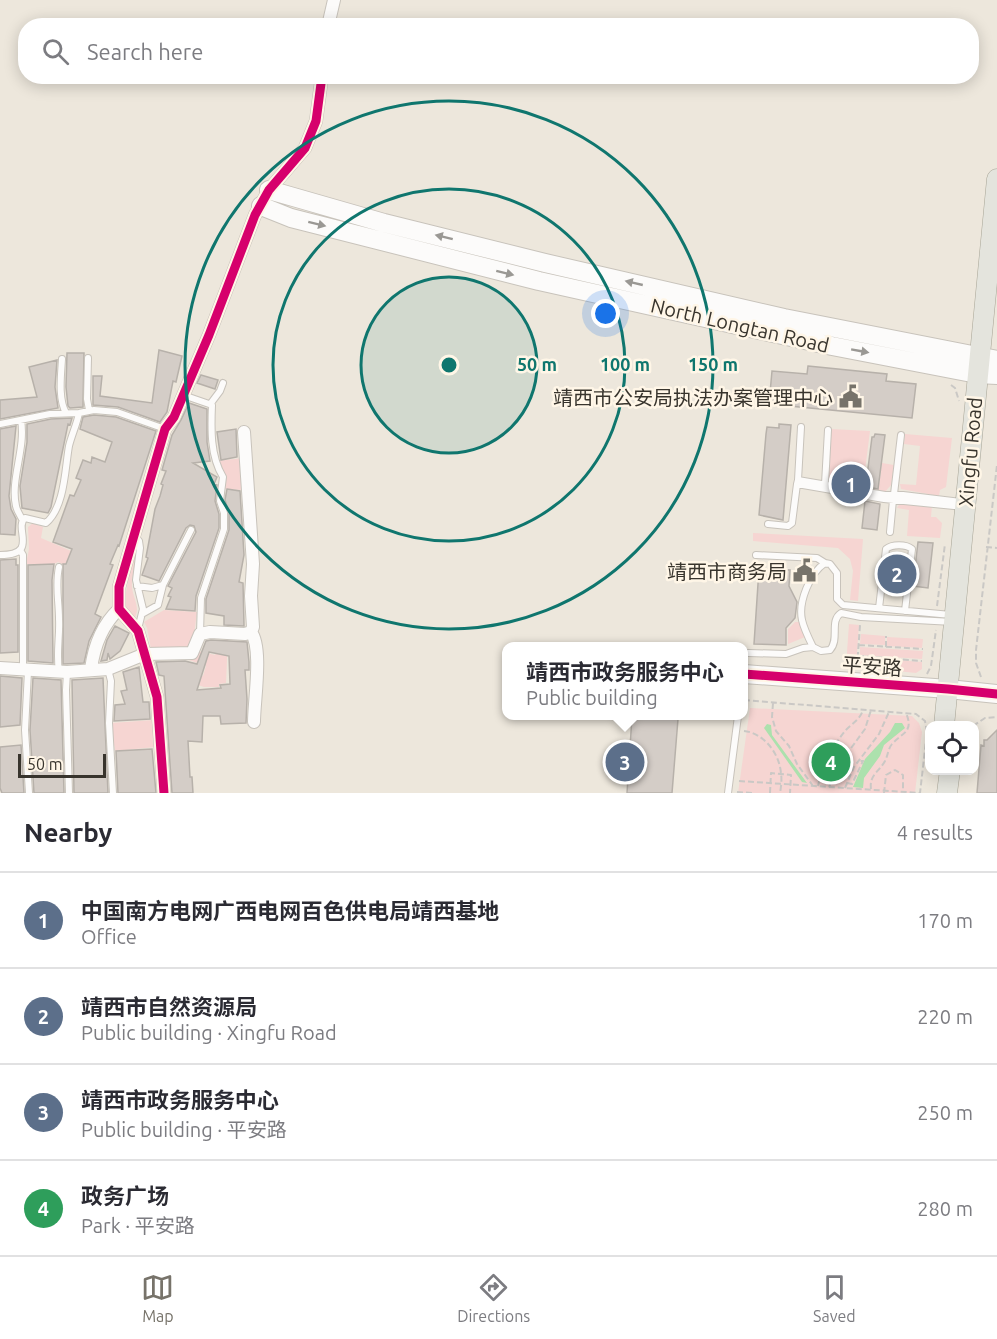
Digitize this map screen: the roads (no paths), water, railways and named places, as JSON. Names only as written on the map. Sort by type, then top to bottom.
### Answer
[{"type":"main road","name":"Xingfu Road","points":[[945,721],[953,694],[988,366],[997,179]]},
{"type":"main road","name":"North Longtan Road","points":[[265,198],[352,214],[545,263],[988,366]]},
{"type":"main road","name":"Xingfu Road","points":[[955,721],[954,618],[965,505],[997,311]]},
{"type":"main road","name":"平安路","points":[[748,674],[953,694],[997,703]]},
{"type":"main road","name":"平安路","points":[[748,686],[997,694]]},
{"type":"main road","points":[[937,793],[939,775]]},
{"type":"main road","points":[[947,793],[949,775]]},
{"type":"street","points":[[329,18],[334,0]]},
{"type":"street","points":[[91,669],[97,641],[103,629],[119,609],[119,587],[165,429],[174,417],[209,335],[249,227],[265,198],[305,148],[316,121],[321,84]]},
{"type":"street","points":[[244,432],[253,564],[251,596],[253,627],[251,632]]},
{"type":"street","points":[[119,609],[138,631],[157,698],[164,793]]},
{"type":"street","points":[[0,668],[63,672],[108,669],[145,654],[192,653],[200,634],[251,632]]},
{"type":"street","points":[[251,632],[255,637],[257,655],[254,722]]},
{"type":"lane","points":[[88,358],[88,410]]},
{"type":"lane","points":[[62,359],[62,391],[66,414]]},
{"type":"lane","points":[[211,403],[223,383]]},
{"type":"lane","points":[[183,395],[211,403]]},
{"type":"lane","points":[[200,634],[201,598],[225,526],[220,501],[223,477],[216,468],[211,403]]},
{"type":"lane","points":[[0,424],[50,414],[79,413],[88,410],[117,412],[165,429]]},
{"type":"lane","points":[[22,519],[46,523],[54,514],[63,489],[70,443],[79,413]]},
{"type":"lane","points":[[0,555],[20,550],[24,537],[22,519],[16,505],[17,470],[22,435],[21,420]]},
{"type":"lane","points":[[768,524],[788,526],[792,524],[798,482],[801,427]]},
{"type":"lane","points":[[825,484],[828,430]]},
{"type":"lane","points":[[890,532],[901,435]]},
{"type":"lane","points":[[798,482],[893,497],[965,505]]},
{"type":"lane","points":[[798,482],[825,484],[893,497]]},
{"type":"lane","points":[[142,614],[158,605],[163,585],[191,530]]},
{"type":"lane","points":[[133,535],[140,541],[136,586],[142,614],[138,631]]},
{"type":"lane","points":[[879,608],[886,549],[888,546],[908,546],[912,549],[905,611]]},
{"type":"lane","points":[[20,550],[23,555],[25,730],[29,793]]},
{"type":"lane","points":[[756,555],[817,558],[830,564],[837,573],[837,594],[843,605],[954,618]]},
{"type":"lane","points":[[825,563],[816,571],[804,598],[802,618],[816,650],[826,651],[834,646],[838,615],[841,613],[861,616],[954,618]]},
{"type":"lane","points":[[885,566],[910,569]]},
{"type":"lane","points":[[59,567],[57,651],[66,690],[69,793]]},
{"type":"lane","points":[[136,586],[152,588],[163,585]]},
{"type":"lane","points":[[748,653],[786,654],[813,647]]},
{"type":"lane","points":[[108,669],[111,681],[109,723],[112,793]]},
{"type":"lane","points":[[729,792],[737,720]]},
{"type":"place","name":"靖西市公安局执法办案管理中心","points":[[851,397]]},
{"type":"place","name":"中国南方电网广西电网百色供电局靖西基地","points":[[851,484]]},
{"type":"place","name":"靖西市商务局","points":[[805,571]]},
{"type":"place","name":"靖西市自然资源局","points":[[897,574]]},
{"type":"place","name":"靖西市政务服务中心","points":[[625,762]]},
{"type":"place","name":"政务广场","points":[[831,762]]}]
